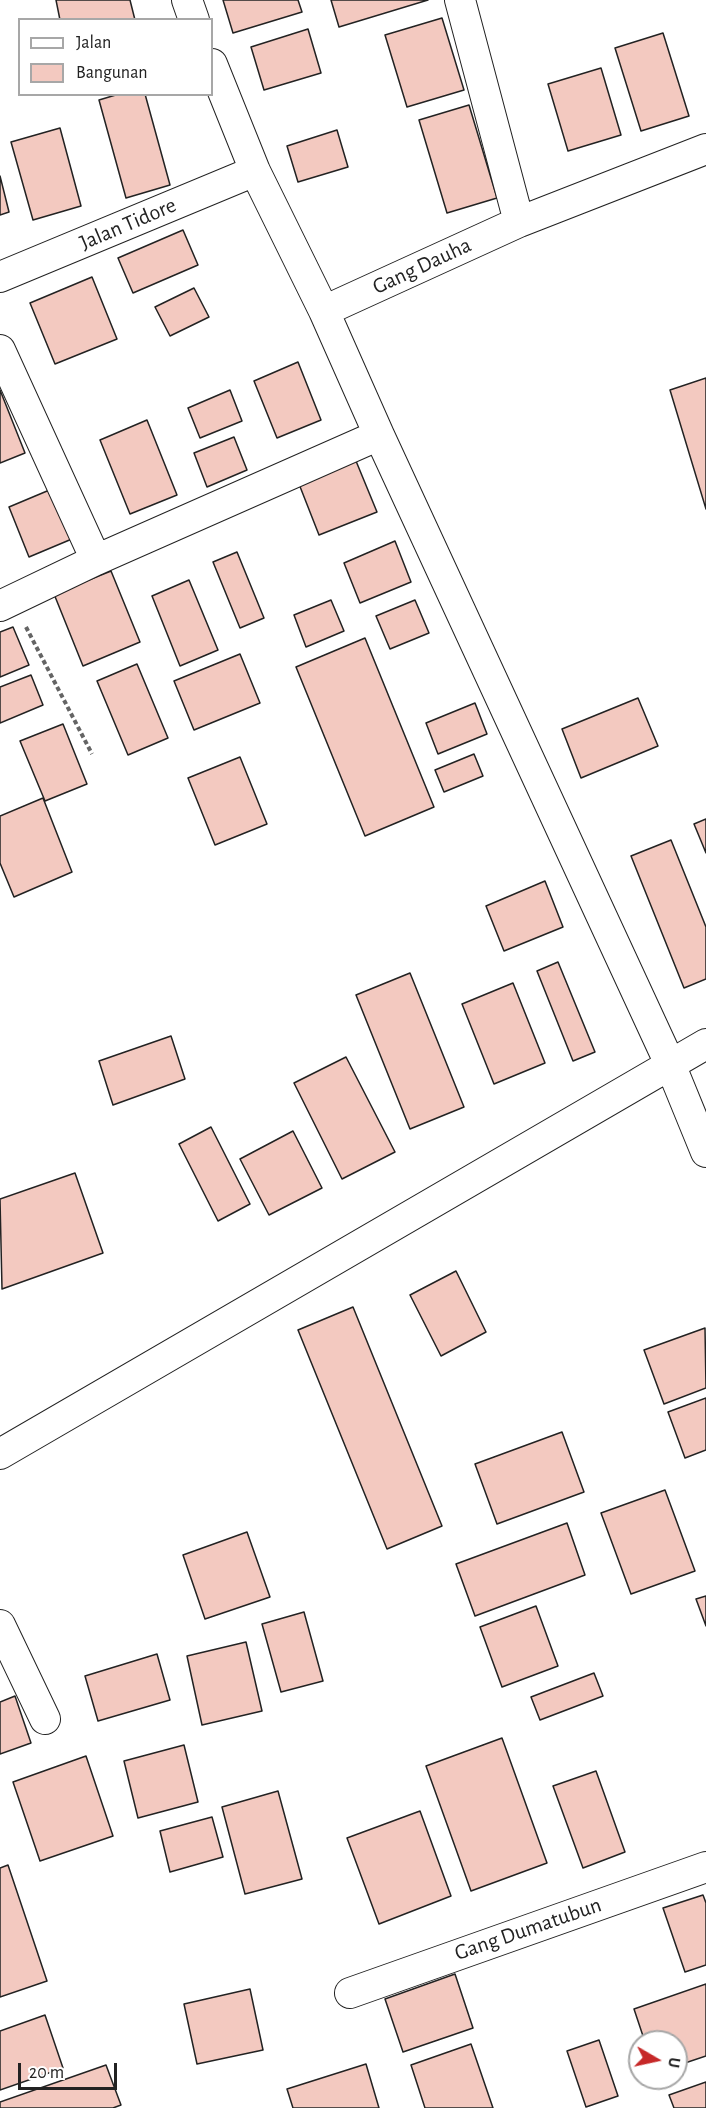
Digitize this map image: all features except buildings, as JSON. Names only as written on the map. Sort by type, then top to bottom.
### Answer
[{"type":"street","points":[[187,0],[193,18]]},
{"type":"street","points":[[460,0],[519,222]]},
{"type":"street","points":[[213,66],[255,171],[324,311],[670,1064],[706,1152]]},
{"type":"street","name":"Gang Dauha","points":[[324,311],[519,222],[706,149]]},
{"type":"street","name":"Jalan Tidore","points":[[0,277],[255,171]]},
{"type":"street","points":[[0,350],[96,560]]},
{"type":"street","points":[[6,603],[96,560],[379,435]]},
{"type":"street","points":[[0,1454],[706,1044]]},
{"type":"street","points":[[0,1625],[45,1719]]},
{"type":"street","name":"Gang Dumatubun","points":[[350,1993],[706,1867]]},
{"type":"path","points":[[6,603],[92,754]]}]
